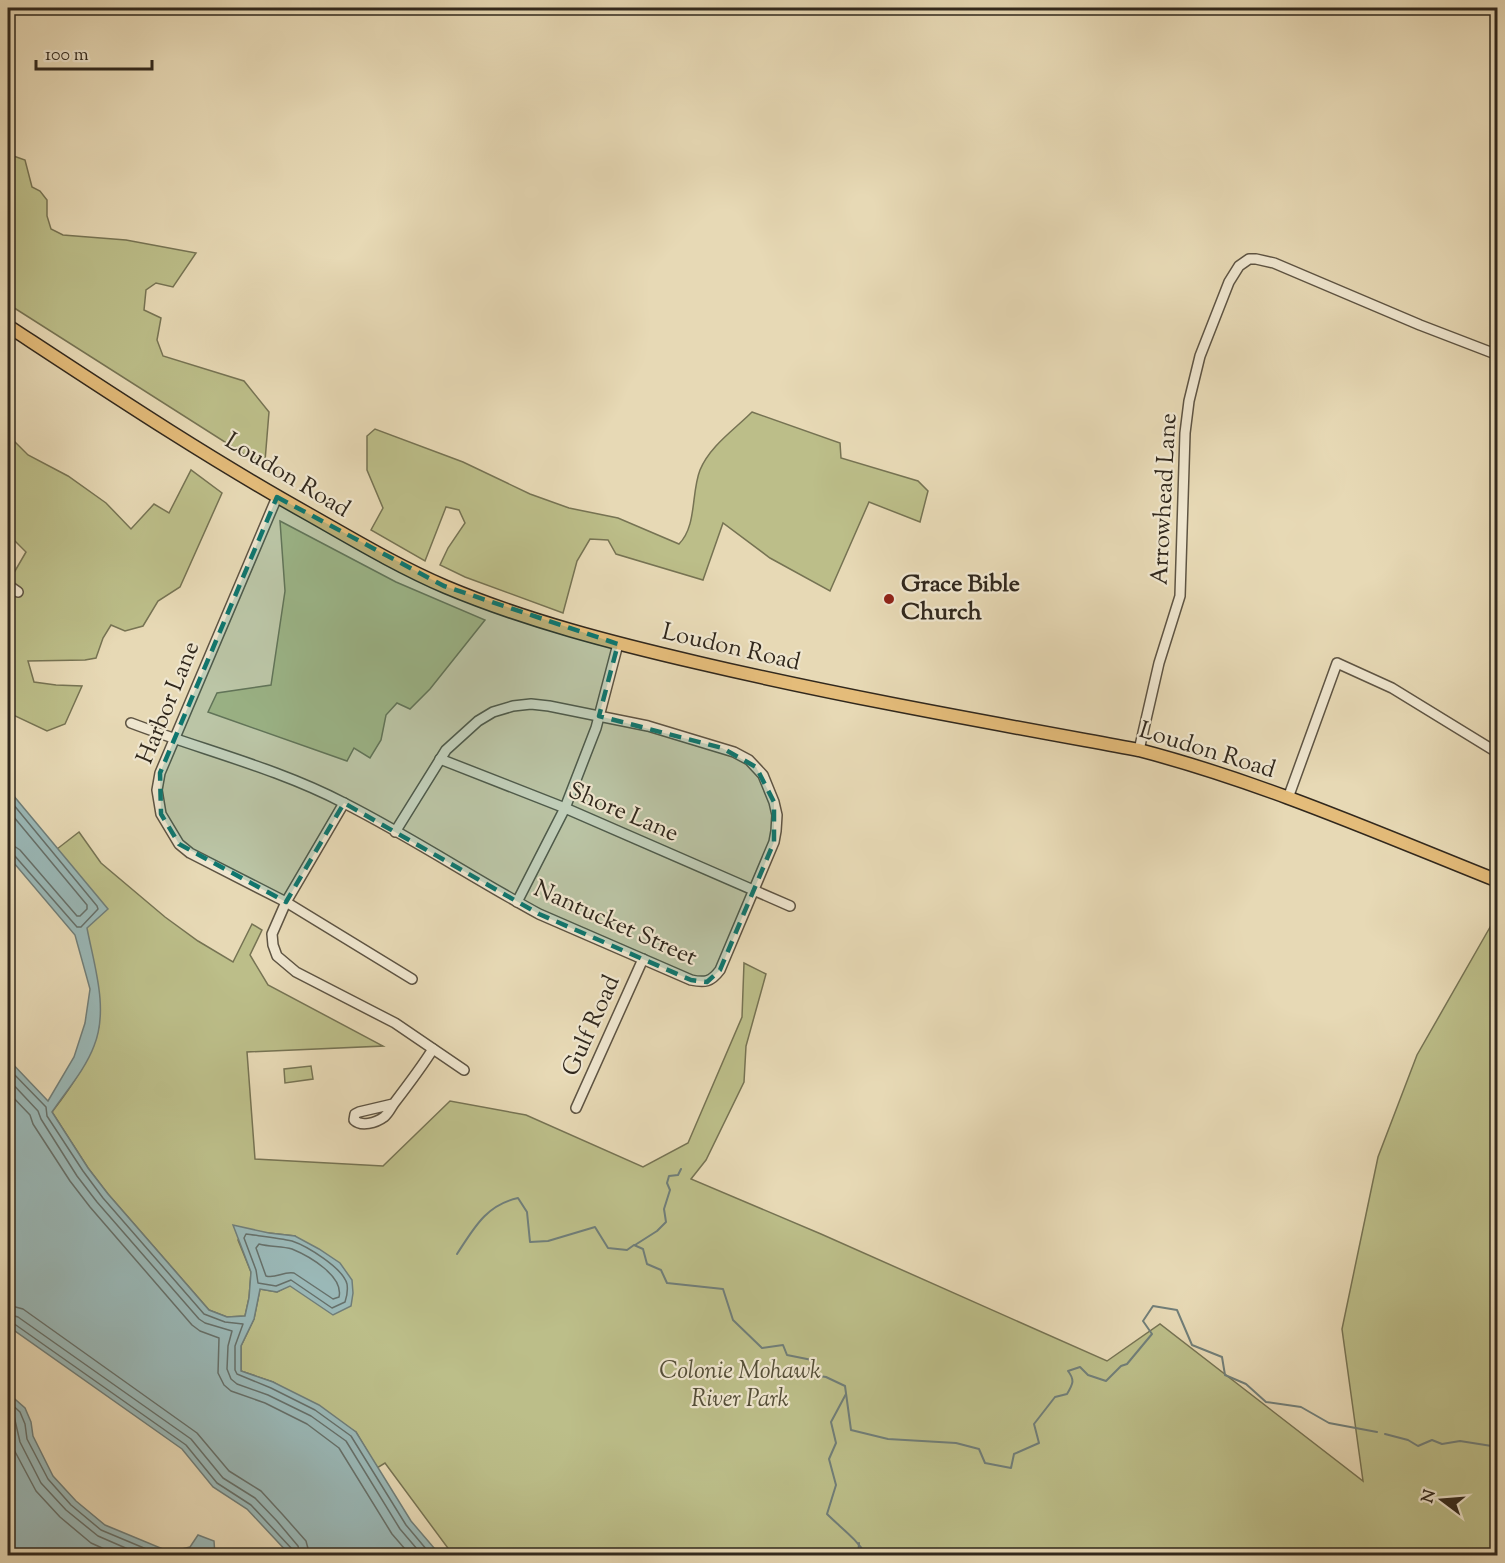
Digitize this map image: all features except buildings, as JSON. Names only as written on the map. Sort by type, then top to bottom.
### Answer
[{"type":"main road","name":"Loudon Road","points":[[8,326],[145,416],[358,543],[444,586],[495,606],[618,644],[773,681],[1139,750],[1176,760],[1288,798],[1497,881]]},
{"type":"street","name":"Arrowhead Lane","points":[[1139,750],[1159,663],[1180,596],[1183,463],[1189,401],[1200,356],[1230,282],[1239,266],[1249,259],[1274,262],[1420,325],[1497,355]]},
{"type":"street","name":"Harbor Lane","points":[[278,497],[160,773],[157,790],[161,814],[178,844],[190,853],[286,902],[412,979]]},
{"type":"street","points":[[8,585],[18,592]]},
{"type":"street","points":[[517,902],[565,808],[599,716],[618,644]]},
{"type":"street","points":[[1288,798],[1337,663],[1392,688],[1497,753]]},
{"type":"street","name":"Nantucket Street","points":[[131,723],[285,777],[344,803],[517,902],[565,926],[691,980],[707,982],[714,979],[720,970],[774,842],[777,815],[770,789],[749,760],[722,748],[648,726],[531,704],[493,712],[458,738],[440,759],[395,832]]},
{"type":"street","name":"Shore Lane","points":[[440,759],[565,808],[790,906]]},
{"type":"street","points":[[344,803],[286,902],[272,934],[277,956],[296,972],[395,1023],[464,1070]]},
{"type":"street","name":"Gulf Road","points":[[576,1108],[644,959]]},
{"type":"street","points":[[393,1104],[415,1078],[433,1049]]},
{"type":"highlighted area","points":[[277,497],[444,586],[618,644],[599,716],[722,748],[756,767],[774,802],[774,842],[720,970],[707,982],[691,980],[539,914],[344,803],[286,902],[179,844],[161,814],[160,773]]},
{"type":"green space","points":[[8,154],[25,160],[32,187],[40,191],[47,200],[47,216],[51,229],[63,235],[126,240],[196,253],[173,287],[156,283],[146,290],[144,310],[161,318],[157,340],[163,356],[244,381],[269,412],[265,461],[250,458],[8,304]]},
{"type":"green space","points":[[752,412],[840,443],[841,458],[918,481],[928,491],[920,522],[869,502],[830,591],[770,558],[723,523],[703,580],[616,554],[608,540],[590,539],[577,561],[563,613],[465,577],[440,565],[448,548],[465,523],[459,510],[446,507],[425,561],[371,530],[383,508],[367,470],[367,436],[375,429],[463,462],[530,494],[569,508],[618,518],[679,544],[689,528],[697,479],[704,461],[716,446]]},
{"type":"green space","points":[[8,435],[28,455],[68,476],[106,503],[131,529],[154,504],[169,513],[191,470],[222,493],[180,587],[158,601],[143,626],[125,631],[111,625],[103,638],[96,658],[28,661],[34,682],[82,686],[65,724],[47,731],[13,715],[8,710],[8,583],[26,552],[8,534]]},
{"type":"green space","points":[[280,521],[396,582],[485,620],[430,689],[410,709],[397,703],[386,715],[381,740],[370,758],[354,748],[347,761],[208,712],[217,693],[271,685],[285,591]]},
{"type":"green space","name":"Colonie Mohawk River Park","points":[[79,832],[101,863],[165,917],[198,941],[233,962],[252,924],[262,930],[250,955],[268,985],[383,1046],[247,1052],[255,1159],[383,1166],[450,1101],[526,1115],[643,1167],[688,1143],[742,1017],[744,963],[766,974],[746,1046],[744,1082],[706,1160],[691,1179],[1107,1361],[1160,1324],[1363,1481],[1342,1329],[1378,1157],[1417,1055],[1497,915],[1497,1555],[453,1555],[385,1463],[377,1468],[356,1432],[273,1382],[241,1371],[241,1346],[254,1319],[260,1289],[277,1292],[290,1285],[295,1236],[269,1233],[238,1240],[251,1272],[245,1316],[227,1317],[209,1310],[108,1194],[88,1168],[52,1112],[80,1071],[96,1038],[99,1026],[74,870],[57,849]]},
{"type":"green space","points":[[311,1066],[313,1079],[285,1083],[284,1069]]},
{"type":"water","points":[[8,789],[108,909],[87,928],[99,987],[98,1032],[86,1063],[52,1112],[88,1168],[108,1194],[209,1310],[227,1317],[245,1316],[251,1272],[233,1225],[295,1236],[340,1263],[352,1280],[353,1293],[351,1306],[333,1315],[290,1286],[277,1292],[260,1289],[254,1319],[241,1346],[241,1371],[273,1382],[319,1405],[356,1432],[411,1521],[440,1555],[290,1555],[247,1509],[213,1487],[182,1449],[8,1326],[8,1059],[48,1101],[74,1057],[85,1023],[90,989],[75,935],[8,856]]},
{"type":"water","points":[[8,1393],[25,1408],[31,1422],[33,1436],[53,1476],[76,1501],[105,1525],[170,1552],[190,1547],[198,1535],[214,1541],[215,1555],[8,1555]]},
{"type":"waterway","points":[[635,1245],[657,1231],[666,1222],[664,1209],[670,1190],[667,1183],[669,1176],[678,1175],[681,1169]]},
{"type":"waterway","points":[[457,1254],[475,1227],[489,1212],[507,1201],[518,1198],[527,1212],[530,1242],[548,1241],[595,1227],[608,1248],[627,1250],[634,1245],[643,1249],[647,1264],[661,1270],[667,1283],[723,1289],[733,1320],[762,1348],[783,1345],[787,1355],[812,1360],[813,1375],[826,1377],[845,1386],[851,1430],[888,1439],[956,1443],[979,1449],[985,1463],[1011,1468],[1014,1454],[1039,1443],[1034,1424],[1055,1397],[1067,1394],[1072,1382],[1068,1371],[1080,1367],[1088,1375],[1106,1381],[1121,1366],[1127,1364],[1152,1334],[1143,1321],[1153,1306],[1177,1310],[1192,1345],[1222,1357],[1225,1375],[1246,1384],[1266,1402],[1301,1407],[1329,1423],[1377,1432]]},
{"type":"waterway","points":[[846,1394],[831,1422],[836,1443],[829,1459],[836,1485],[827,1514],[854,1539],[867,1556]]},
{"type":"waterway","points":[[1385,1434],[1408,1440],[1418,1446],[1432,1440],[1442,1444],[1460,1441],[1498,1447]]},
{"type":"waterway","points":[[858,1556],[859,1543]]},
{"type":"place","name":"Grace Bible Church","points":[[889,599]]}]
